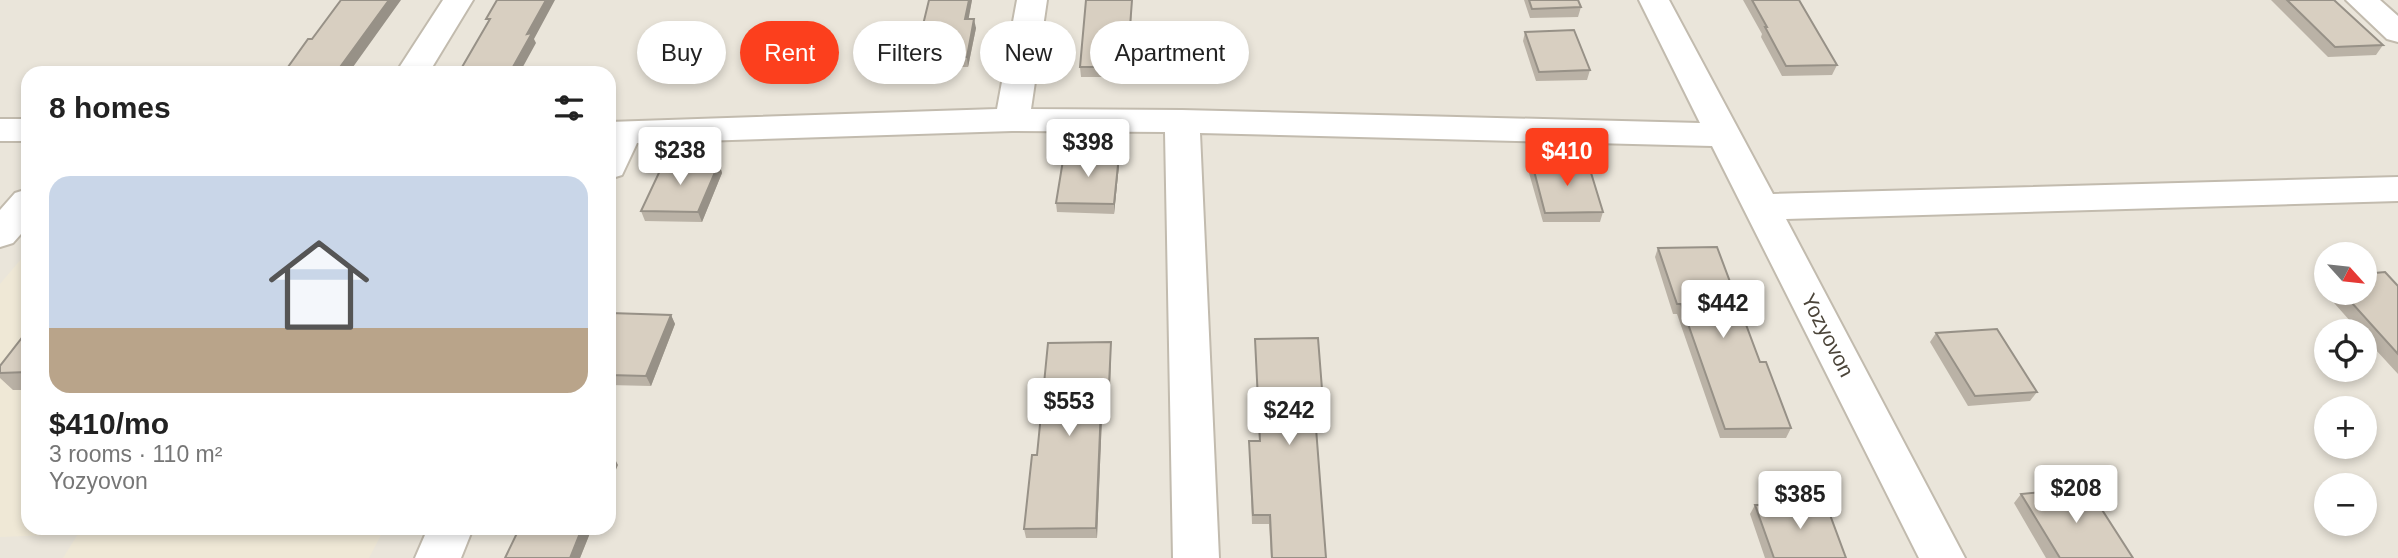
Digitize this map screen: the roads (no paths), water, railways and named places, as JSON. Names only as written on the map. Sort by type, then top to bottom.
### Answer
[{"type":"street","points":[[416,66],[458,0]]},
{"type":"street","points":[[1012,120],[1032,0]]},
{"type":"street","name":"Yozyovon","points":[[1654,0],[1942,558]]},
{"type":"street","points":[[2361,0],[2398,32]]},
{"type":"street","points":[[616,133],[1012,120],[1182,121],[1724,135]]},
{"type":"street","points":[[1182,121],[1196,558]]},
{"type":"street","points":[[0,130],[21,130]]},
{"type":"street","points":[[1762,207],[2398,189]]},
{"type":"street","points":[[0,234],[21,210]]},
{"type":"street","points":[[438,558],[448,535]]}]
